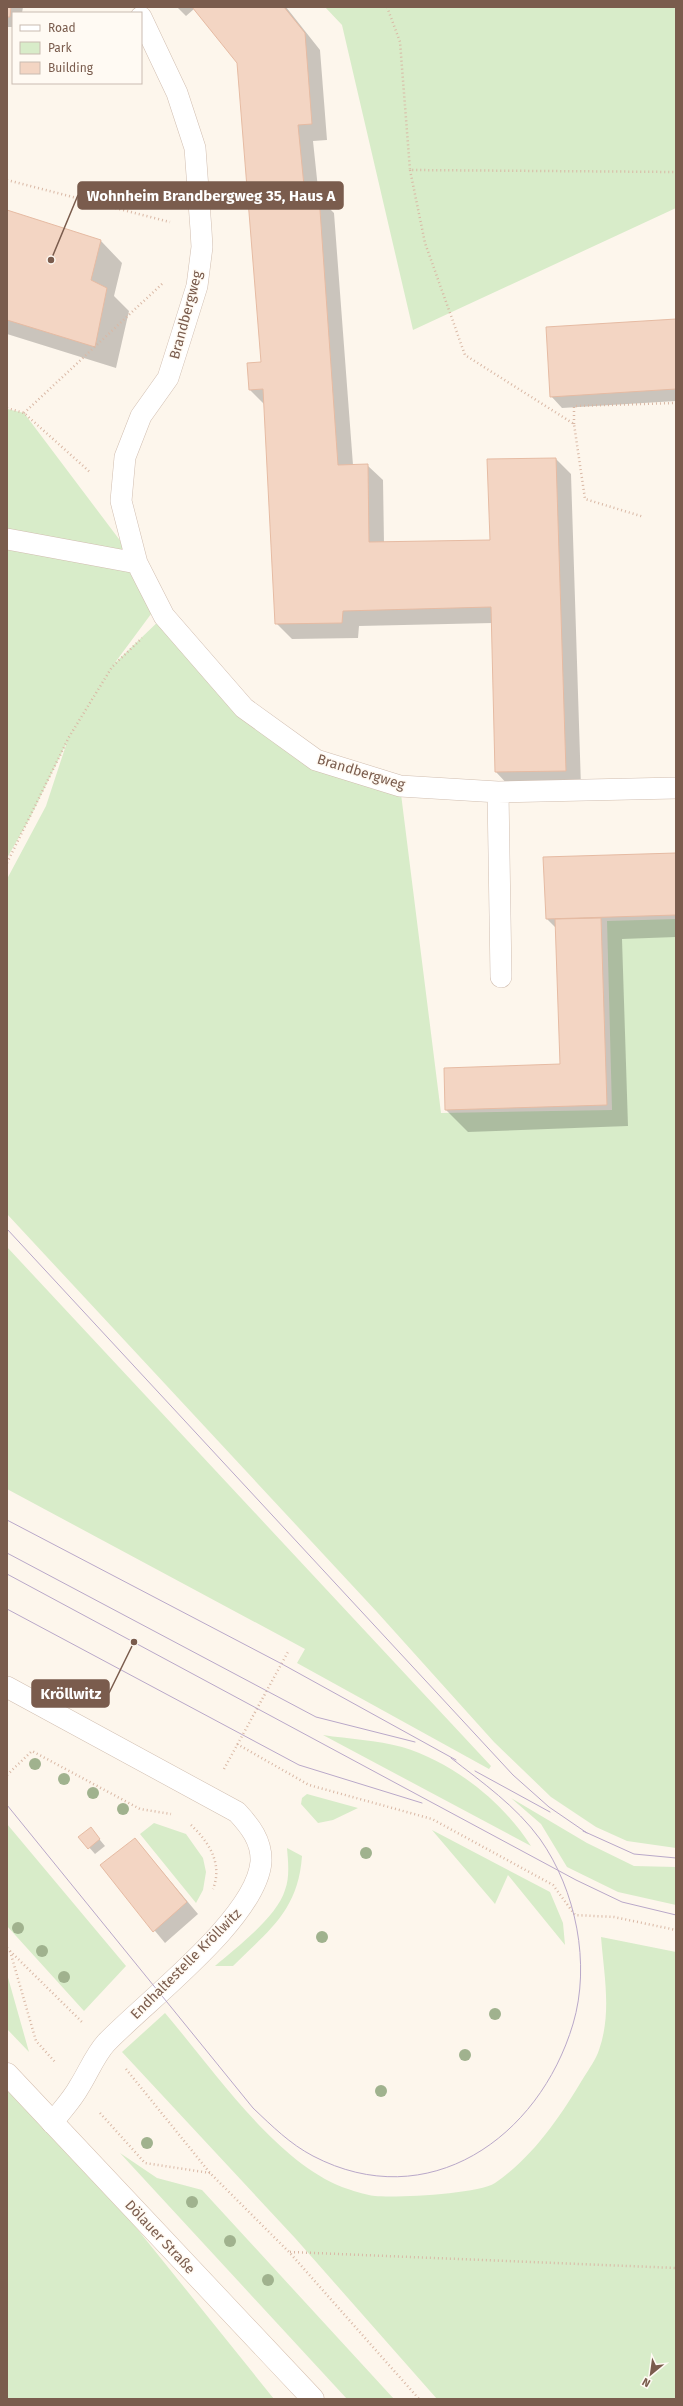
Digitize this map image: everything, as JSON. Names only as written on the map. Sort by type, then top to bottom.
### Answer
[{"type":"main road","name":"Dölauer Straße","points":[[7,2074],[313,2399]]},
{"type":"lane","name":"Brandbergweg","points":[[142,19],[177,93],[195,148],[202,239],[197,286],[168,378],[141,416],[125,457],[121,501],[137,563],[164,616],[244,708],[316,760],[400,786],[498,792],[676,788]]},
{"type":"lane","points":[[7,539],[137,563]]},
{"type":"lane","points":[[498,792],[500,977]]},
{"type":"lane","name":"Endhaltestelle Kröllwitz","points":[[7,1687],[237,1812],[248,1824],[258,1841],[261,1861],[258,1877],[246,1903],[191,1962],[105,2044],[78,2089],[52,2123]]},
{"type":"path","points":[[387,7],[400,42],[410,170],[425,243],[465,355],[574,424]]},
{"type":"path","points":[[410,170],[676,172]]},
{"type":"path","points":[[7,180],[202,239],[24,413]]},
{"type":"path","points":[[644,517],[585,498],[574,424],[574,406],[676,403]]},
{"type":"path","points":[[7,408],[24,413],[121,501]]},
{"type":"path","points":[[7,863],[69,737],[112,667],[164,616]]},
{"type":"path","points":[[289,1650],[237,1744],[309,1785],[432,1819],[553,1885],[575,1914],[614,1917],[676,1930]]},
{"type":"path","points":[[7,1775],[32,1751],[140,1809],[175,1815]]},
{"type":"path","points":[[186,1821],[199,1832],[214,1855],[217,1873],[212,1892]]},
{"type":"path","points":[[7,1948],[10,1951]]},
{"type":"path","points":[[82,2022],[87,2017]]},
{"type":"path","points":[[210,2173],[289,2252],[419,2399]]},
{"type":"path","points":[[289,2252],[676,2268]]},
{"type":"green space","points":[[325,7],[676,7],[676,208],[413,330],[342,25]]},
{"type":"green space","points":[[7,409],[24,413],[137,563],[154,610],[114,664],[164,616],[244,708],[316,760],[400,786],[441,1113],[612,1110],[607,921],[676,919],[676,1848],[627,1841],[596,1827],[551,1797],[494,1742],[377,1612],[7,1214],[7,879],[46,806],[67,742],[31,816],[7,858]]},
{"type":"green space","points":[[7,1247],[491,1766],[489,1769],[297,1663],[305,1649],[7,1489]]},
{"type":"green space","points":[[323,1735],[373,1741],[402,1747],[440,1763],[458,1773],[491,1799],[519,1829],[531,1846]]},
{"type":"green space","points":[[307,1794],[358,1808],[333,1820],[318,1823],[301,1804],[302,1798]]},
{"type":"green space","points":[[511,1798],[587,1843],[634,1866],[676,1867],[676,1905],[618,1892],[567,1867],[541,1824]]},
{"type":"green space","points":[[154,1823],[186,1834],[203,1858],[206,1872],[203,1890],[196,1903],[140,1834]]},
{"type":"green space","points":[[7,1824],[126,1966],[84,2011],[7,1926]]},
{"type":"green space","points":[[432,1830],[550,1892],[563,1923],[565,1945],[508,1875],[495,1904]]},
{"type":"green space","points":[[287,1848],[302,1856],[295,1891],[288,1905],[270,1930],[233,1966],[215,1966],[265,1921],[281,1900],[288,1880]]},
{"type":"green space","points":[[601,1937],[676,1952],[676,2399],[437,2399],[295,2238],[122,2052],[165,2013],[224,2085],[268,2134],[292,2156],[317,2174],[342,2187],[363,2194],[375,2196],[437,2194],[486,2187],[495,2183],[522,2161],[545,2135],[556,2121],[598,2053],[603,2036],[606,2008]]},
{"type":"green space","points":[[7,1974],[29,2052],[7,2029]]},
{"type":"green space","points":[[7,2074],[52,2123],[274,2399],[7,2399]]},
{"type":"green space","points":[[120,2153],[157,2178],[202,2190],[394,2399],[347,2399]]},
{"type":"building","points":[[7,7],[11,7],[10,17],[7,17]]},
{"type":"building","points":[[192,7],[284,7],[305,33],[312,124],[298,125],[305,196],[319,196],[338,465],[368,464],[369,542],[490,540],[487,459],[556,458],[566,771],[495,772],[491,607],[343,611],[342,623],[275,624],[263,389],[249,390],[247,363],[261,362],[237,63]]},
{"type":"building","points":[[7,210],[101,240],[91,280],[107,288],[95,347],[7,320]]},
{"type":"building","points":[[676,319],[676,389],[550,397],[546,327]]},
{"type":"building","points":[[676,853],[676,915],[546,919],[543,857]]},
{"type":"building","points":[[601,918],[607,1105],[445,1110],[444,1068],[560,1064],[555,919]]},
{"type":"building","points":[[91,1827],[100,1839],[88,1849],[78,1837]]},
{"type":"building","points":[[135,1838],[187,1902],[153,1932],[100,1865]]},
{"type":"tram line","points":[[7,1229],[513,1775],[549,1807],[587,1833]]},
{"type":"tram line","points":[[7,1520],[282,1664],[456,1760]]},
{"type":"tram line","points":[[7,1553],[316,1717],[415,1742]]},
{"type":"tram line","points":[[7,1574],[576,1880],[622,1902],[676,1915]]},
{"type":"tram line","points":[[7,1609],[299,1765],[422,1803]]},
{"type":"tram line","points":[[7,1805],[253,2108],[274,2128],[313,2156],[356,2172],[397,2177],[437,2171],[473,2155],[506,2132],[534,2101],[557,2065],[573,2024],[578,2001],[580,1953],[577,1928],[563,1881],[552,1859],[531,1827],[510,1805],[451,1758]]},
{"type":"tram line","points":[[475,1771],[550,1812]]},
{"type":"tram line","points":[[583,1831],[634,1854],[676,1858]]},
{"type":"place","name":"Wohnheim Brandbergweg 35, Haus A","points":[[51,260]]},
{"type":"place","name":"Kröllwitz","points":[[134,1642]]}]
